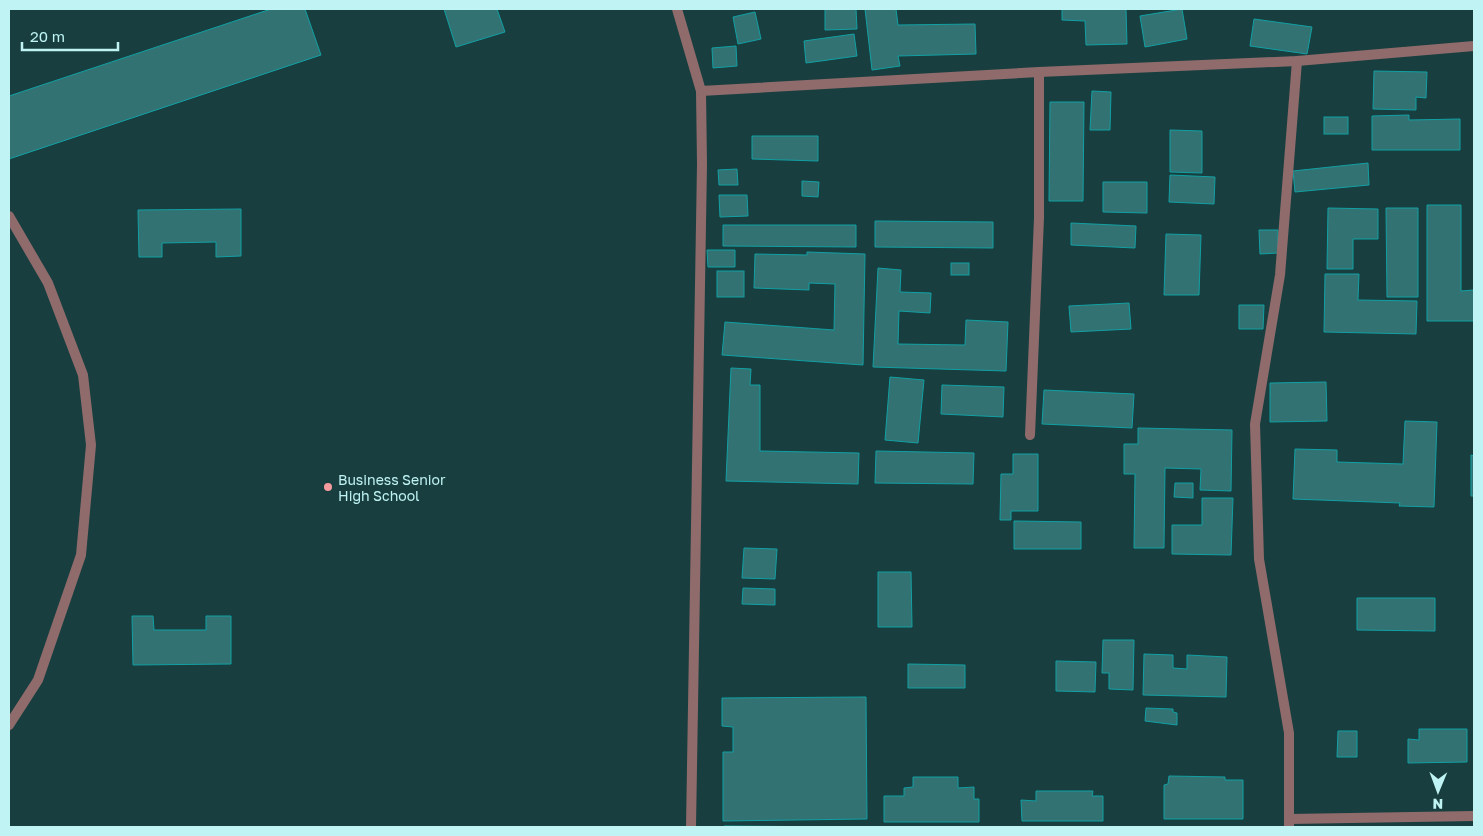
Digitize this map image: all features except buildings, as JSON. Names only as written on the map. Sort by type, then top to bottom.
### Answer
[{"type":"street","points":[[677,9],[701,91],[702,184],[691,827]]},
{"type":"street","points":[[701,91],[1039,72],[1297,61],[1474,46]]},
{"type":"street","points":[[1297,61],[1280,275],[1255,424],[1259,559],[1289,732],[1289,823],[1474,816]]},
{"type":"street","points":[[1030,434],[1040,218],[1039,72]]},
{"type":"street","points":[[9,216],[48,283],[83,374],[91,445],[81,555],[38,680],[9,726]]},
{"type":"place","name":"Business Senior High School","points":[[328,487]]}]
